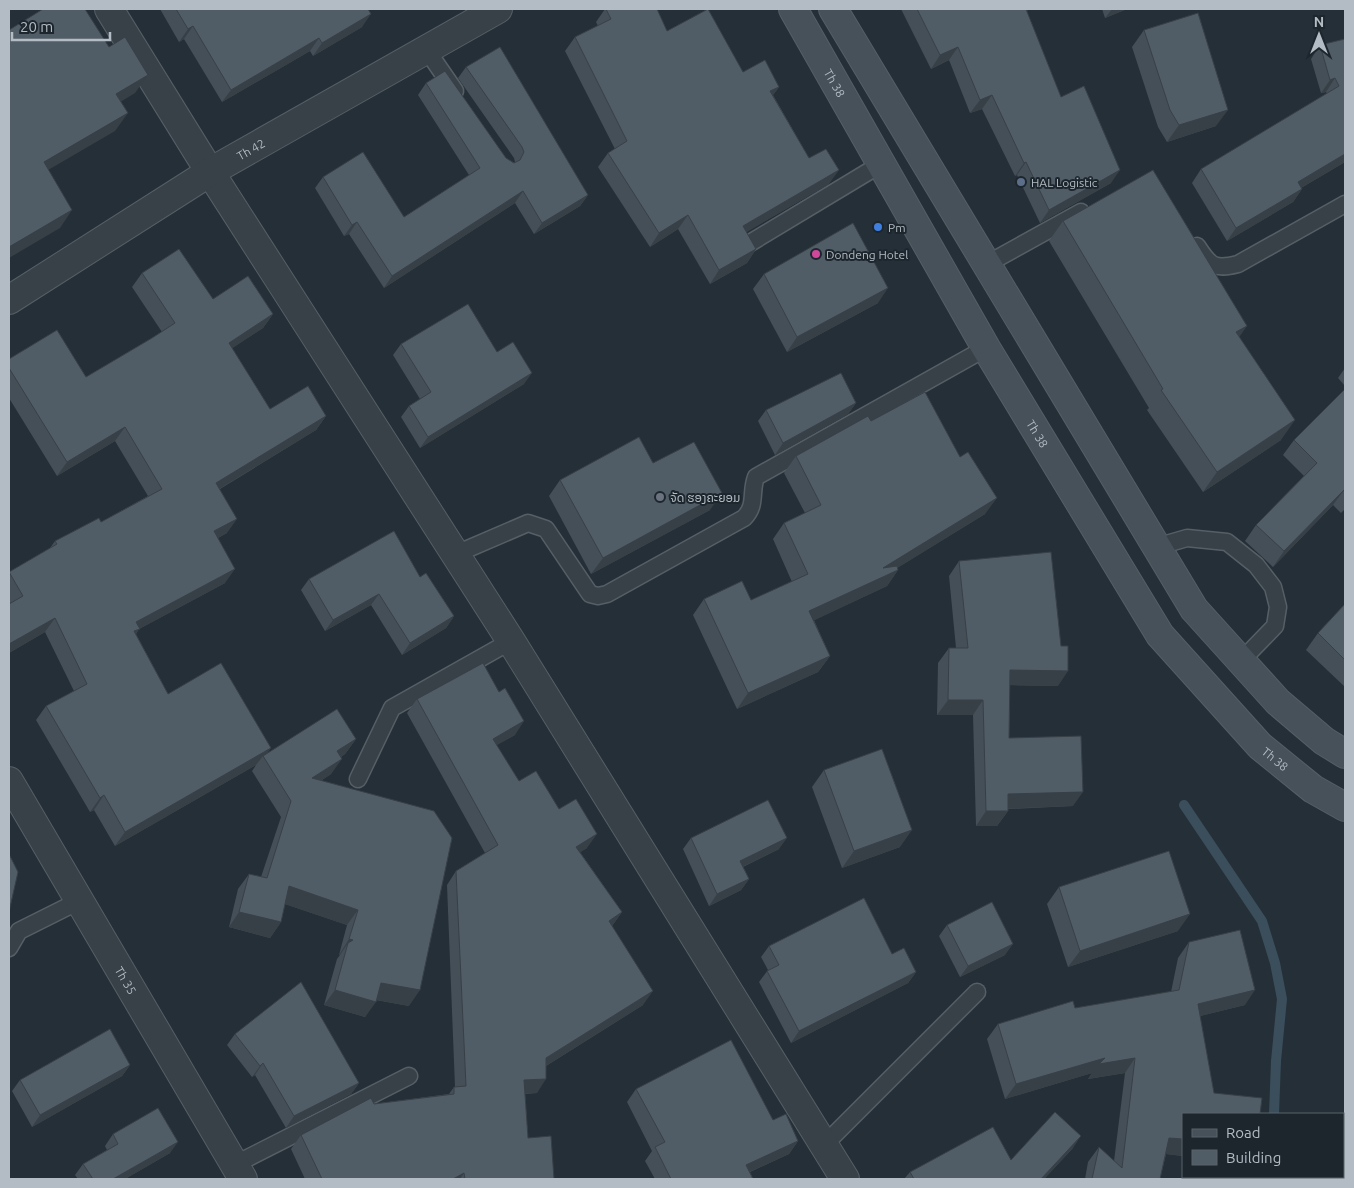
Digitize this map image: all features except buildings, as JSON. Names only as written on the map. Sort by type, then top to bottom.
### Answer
[{"type":"street","points":[[109,9],[210,172],[511,641],[845,1179]]},
{"type":"street","name":"Th 42","points":[[9,300],[210,172],[498,9]]},
{"type":"street","name":"Th 38","points":[[793,9],[986,348],[1160,635],[1260,746],[1313,789],[1345,807]]},
{"type":"street","points":[[833,9],[1194,609],[1278,702],[1324,741],[1345,754]]},
{"type":"street","name":"Th 35","points":[[9,781],[239,1172]]},
{"type":"lane","points":[[426,49],[466,107]]},
{"type":"lane","points":[[750,243],[881,164]]},
{"type":"lane","points":[[987,264],[1094,204]]},
{"type":"lane","points":[[1187,231],[1207,262],[1226,267],[1238,264],[1345,204]]},
{"type":"lane","points":[[456,554],[528,523],[546,529],[590,594],[598,596],[607,594],[744,518],[752,510],[754,500],[752,486],[756,477],[986,348]]},
{"type":"lane","points":[[1156,547],[1187,538],[1227,542],[1256,565],[1273,588],[1278,607],[1275,626],[1241,661]]},
{"type":"lane","points":[[358,779],[392,708],[511,641]]},
{"type":"lane","points":[[9,948],[19,931],[79,901]]},
{"type":"lane","points":[[824,1145],[977,992]]},
{"type":"lane","points":[[239,1172],[409,1076]]},
{"type":"waterway","points":[[1184,805],[1262,921],[1275,963],[1282,999],[1276,1061],[1274,1113]]},
{"type":"place","name":"HAL Logistic","points":[[1021,182]]},
{"type":"place","name":"Pm","points":[[878,227]]},
{"type":"place","name":"Dondeng Hotel","points":[[816,254]]},
{"type":"place","name":"ຈັດ ຮອງຄະຍອມ","points":[[660,497]]}]
